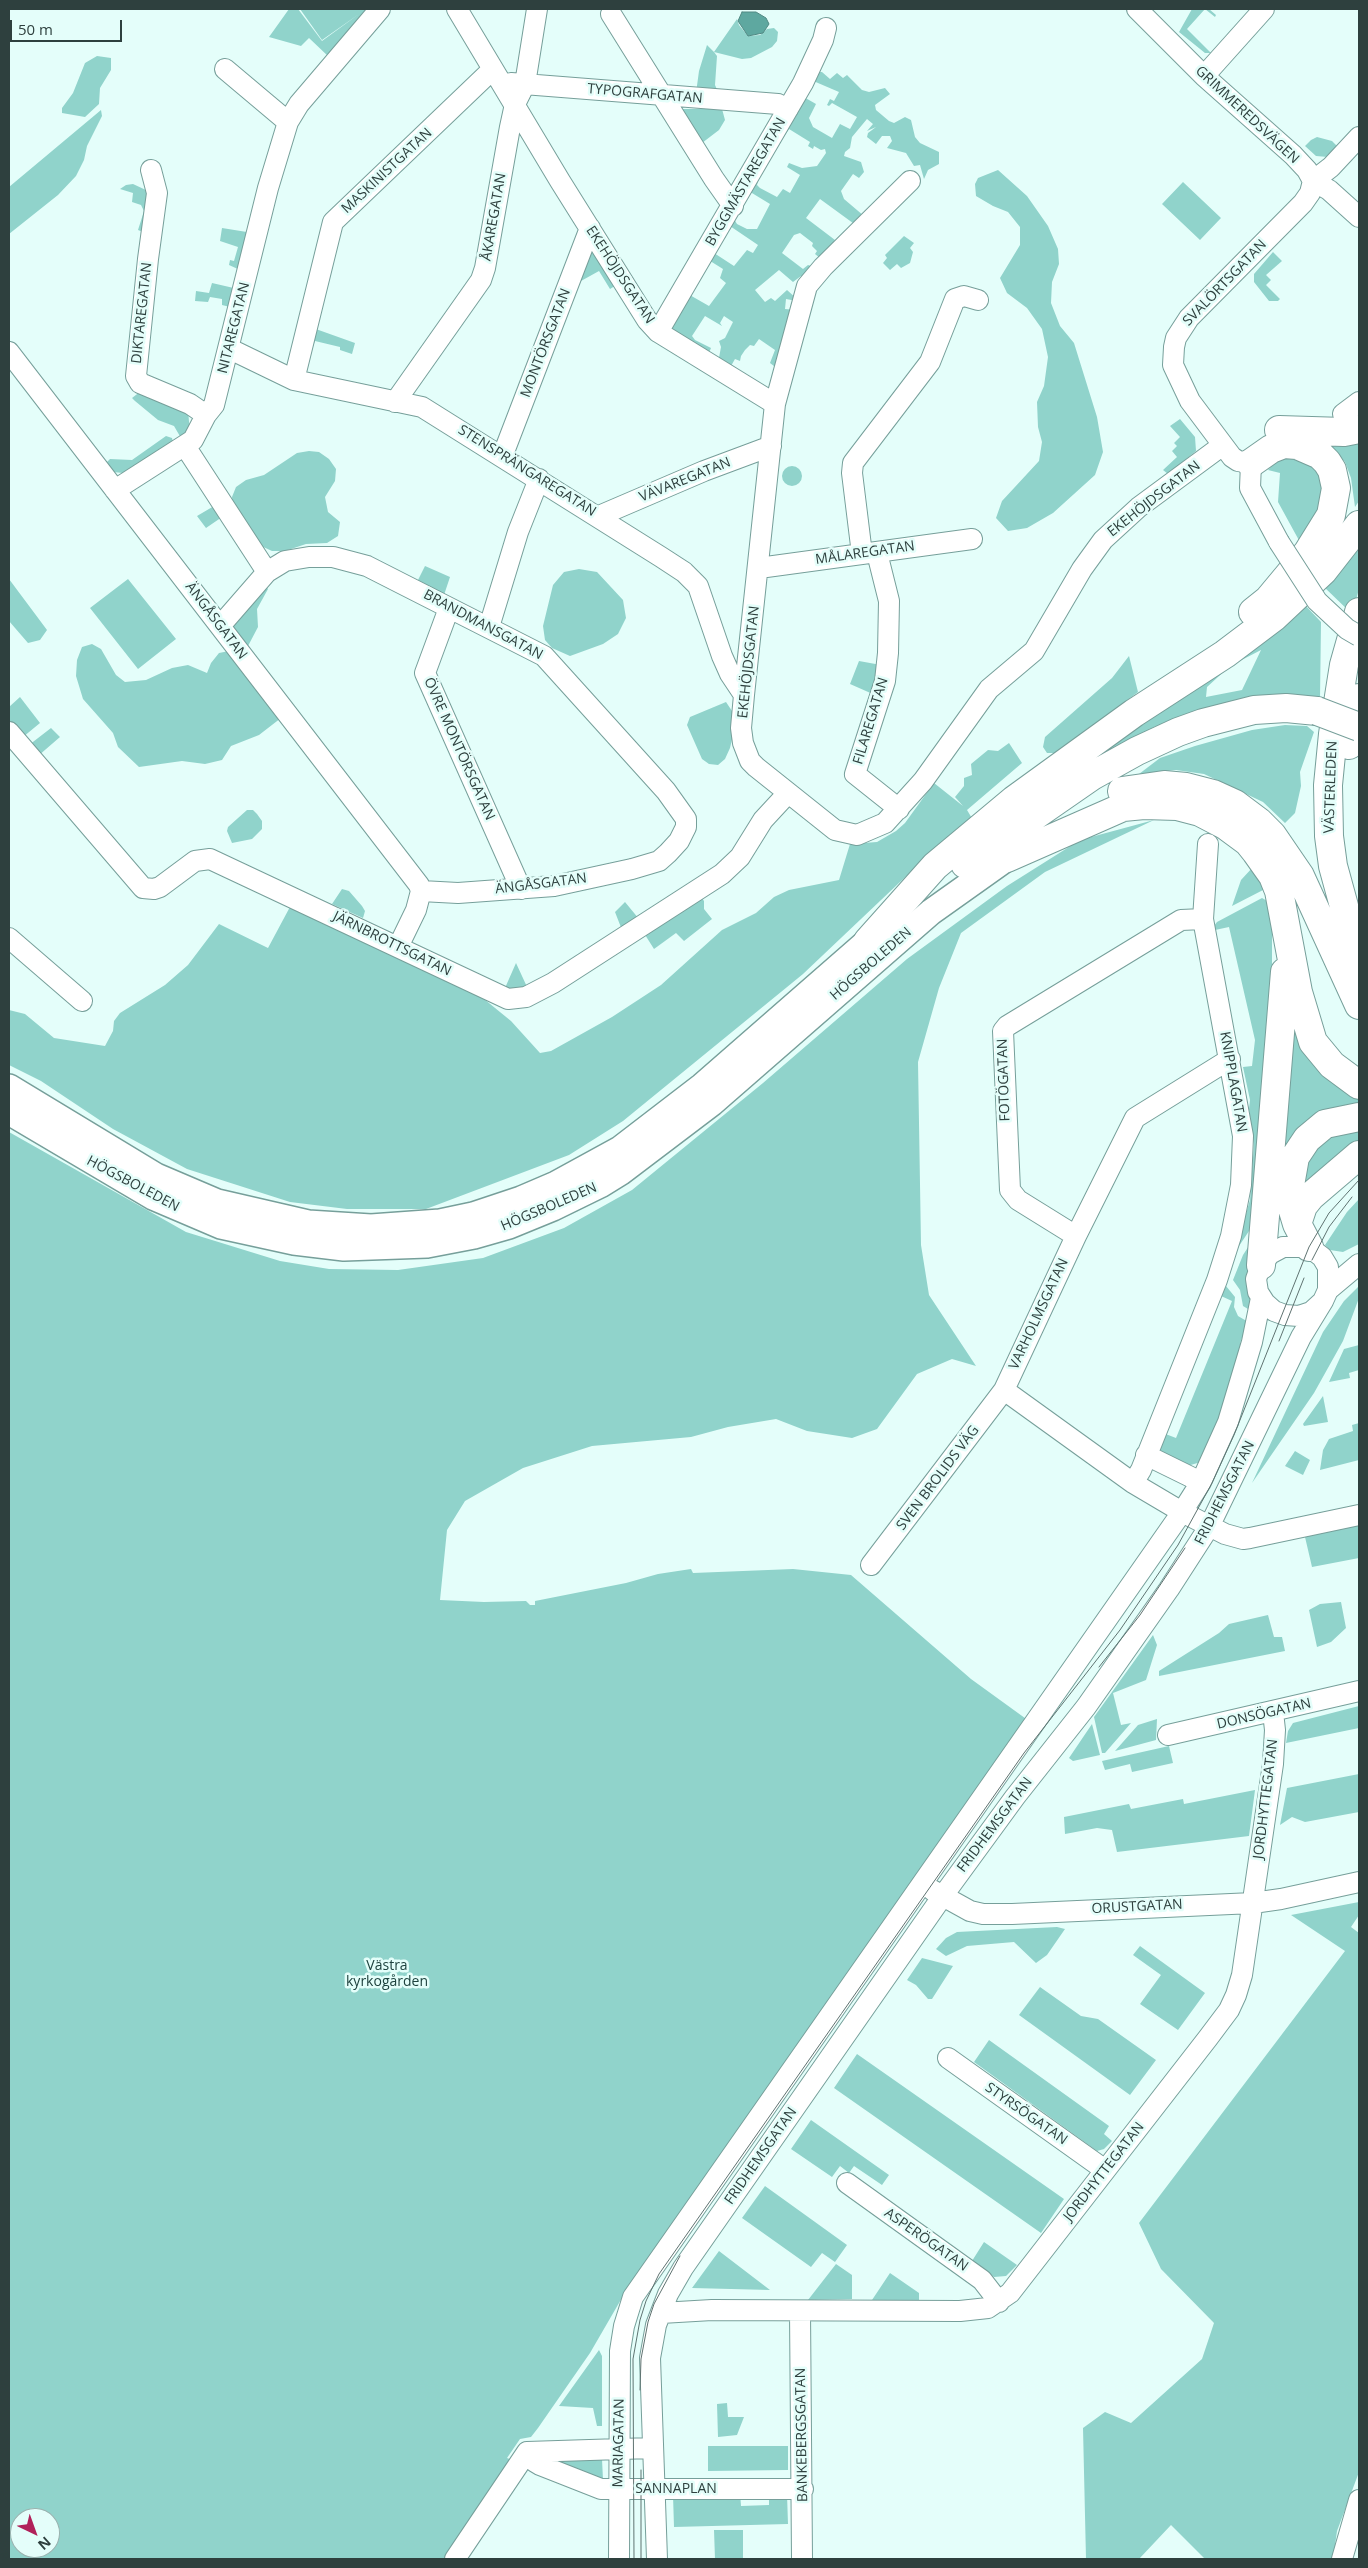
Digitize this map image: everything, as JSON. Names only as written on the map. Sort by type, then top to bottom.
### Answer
[{"type":"highway","points":[[1250,463],[1256,445],[1265,435],[1286,429],[1344,432],[1354,415]]},
{"type":"highway","points":[[1134,713],[1268,600],[1308,552],[1331,514],[1336,499],[1335,479],[1327,462],[1320,455],[1297,444],[1284,444],[1270,449],[1250,463]]},
{"type":"highway","points":[[868,941],[935,866],[1014,800],[1134,713],[1225,654],[1274,617],[1323,571],[1359,525]]},
{"type":"highway","name":"VÄSTERLEDEN","points":[[1359,612],[1344,665],[1333,734],[1328,785],[1329,836],[1333,866],[1359,962]]},
{"type":"highway","name":"VÄSTERLEDEN","points":[[1358,890],[1347,842],[1345,797],[1348,750],[1359,698]]},
{"type":"highway","points":[[868,941],[986,847],[1092,776],[1137,751],[1203,723],[1254,710],[1286,708],[1317,711],[1359,727]]},
{"type":"highway","points":[[1007,858],[1047,826],[1095,801],[1120,792],[1164,785],[1186,787],[1213,794],[1235,804],[1259,822],[1272,836],[1300,876],[1359,1005]]},
{"type":"highway","points":[[1007,858],[1123,808],[1160,805],[1188,808],[1214,818],[1248,842],[1266,864],[1279,891],[1298,992],[1314,1042],[1332,1065],[1359,1085]]},
{"type":"highway","points":[[1261,1265],[1287,941]]},
{"type":"highway","points":[[1310,1244],[1289,1191],[1291,1165],[1303,1144],[1326,1124],[1359,1117]]},
{"type":"highway","points":[[1310,1244],[1303,1206],[1311,1196],[1359,1155]]},
{"type":"main road","name":"HÖGSBOLEDEN","points":[[9,1112],[153,1197],[221,1226],[294,1242],[344,1248],[427,1245],[474,1236],[509,1226],[554,1208],[600,1185],[621,1172],[712,1103],[931,912],[1007,858]]},
{"type":"main road","name":"HÖGSBOLEDEN","points":[[9,1087],[156,1176],[217,1202],[308,1224],[371,1227],[440,1222],[473,1215],[522,1199],[564,1180],[620,1149],[702,1086],[868,941]]},
{"type":"street","name":"NITAREGATAN","points":[[115,490],[193,440],[206,415],[217,400],[268,188],[288,122],[298,104],[380,9]]},
{"type":"street","name":"EKEHÖJDSGATAN","points":[[457,9],[640,309],[658,332],[775,404],[744,694],[742,734],[750,761],[830,826],[851,834],[866,833],[880,826],[899,809],[923,781],[989,689],[1034,651],[1082,569],[1102,540],[1139,507],[1223,445]]},
{"type":"street","name":"ÅKAREGATAN","points":[[395,402],[481,280],[488,256],[515,104],[525,84],[537,9]]},
{"type":"street","name":"GRIMMEREDSVÄGEN","points":[[1137,9],[1204,76],[1293,155],[1307,170],[1313,181],[1329,190],[1359,217]]},
{"type":"street","points":[[1204,76],[1264,9]]},
{"type":"street","points":[[611,14],[660,94],[733,206]]},
{"type":"street","name":"BYGGMÄSTAREGATAN","points":[[658,332],[733,206],[788,108],[815,58],[826,28]]},
{"type":"street","points":[[225,69],[288,122]]},
{"type":"street","name":"TYPOGRAFGATAN","points":[[498,76],[525,84],[778,104],[788,108]]},
{"type":"street","name":"MASKINISTGATAN","points":[[294,380],[333,222],[498,76]]},
{"type":"street","name":"SVALÖRTSGATAN","points":[[1250,463],[1238,461],[1223,445],[1190,400],[1177,376],[1172,356],[1176,338],[1189,318],[1303,203],[1310,192],[1313,181],[1330,167],[1359,136]]},
{"type":"street","name":"DIKTAREGATAN","points":[[151,170],[157,193],[136,376],[140,383],[190,404],[206,415]]},
{"type":"street","points":[[775,404],[809,283],[910,181]]},
{"type":"street","name":"MONTÖRSGATAN","points":[[502,457],[590,228]]},
{"type":"street","points":[[869,554],[852,473],[854,463],[930,362],[955,299],[964,296],[978,300]]},
{"type":"street","name":"STENSPRÄNGAREGATAN","points":[[230,349],[294,380],[412,404],[433,413],[599,516],[692,579],[702,596],[730,674],[744,694]]},
{"type":"street","name":"ÄNGÅSGATAN","points":[[9,352],[419,885],[421,891],[458,893],[521,889],[572,883],[659,861]]},
{"type":"street","points":[[185,446],[268,572]]},
{"type":"street","name":"VÄVAREGATAN","points":[[599,516],[704,471],[771,446]]},
{"type":"street","points":[[1250,463],[1250,488],[1279,542],[1317,601],[1336,620],[1359,636]]},
{"type":"street","points":[[489,627],[518,532],[539,480]]},
{"type":"street","name":"MÅLAREGATAN","points":[[758,568],[972,539]]},
{"type":"street","name":"FILAREGATAN","points":[[869,554],[889,601],[888,653],[885,681],[855,774],[899,809]]},
{"type":"street","name":"BRANDMANSGATAN","points":[[220,626],[268,572],[286,561],[309,557],[333,557],[367,566],[489,627],[550,662],[678,804],[686,819],[686,827],[674,847],[659,861]]},
{"type":"street","name":"ÖVRE MONTÖRSGATAN","points":[[449,608],[425,673],[521,889]]},
{"type":"street","name":"JÄRNBROTTSGATAN","points":[[12,744],[143,888],[154,889],[160,887],[195,861],[210,859],[508,999],[531,995],[553,983],[730,867],[740,857],[763,820],[788,793]]},
{"type":"street","name":"KNIPPLAGATAN","points":[[1133,1483],[1141,1470],[1189,1355],[1217,1280],[1231,1236],[1241,1185],[1243,1136],[1203,919],[1208,844]]},
{"type":"street","points":[[398,947],[416,910],[421,891]]},
{"type":"street","name":"FOTÖGATAN","points":[[1076,1236],[1018,1200],[1010,1190],[1003,1031],[1007,1026],[1181,920],[1203,919]]},
{"type":"street","points":[[9,938],[82,1001]]},
{"type":"street","name":"VARHOLMSGATAN","points":[[1004,1390],[1134,1118],[1230,1059]]},
{"type":"street","points":[[1310,1244],[1330,1276],[1326,1295]]},
{"type":"street","points":[[1261,1265],[1270,1254],[1283,1247],[1310,1244],[1342,1260],[1359,1252]]},
{"type":"street","points":[[1261,1298],[1274,1311],[1294,1316],[1311,1312],[1359,1264]]},
{"type":"street","name":"FRIDHEMSGATAN","points":[[624,2326],[633,2297],[650,2270],[1182,1512],[1201,1482],[1218,1448],[1240,1388],[1261,1298],[1256,1279],[1261,1265]]},
{"type":"street","name":"FRIDHEMSGATAN","points":[[652,2448],[650,2380],[652,2341],[668,2294],[683,2268],[942,1897],[1015,1797],[1086,1707],[1169,1589],[1209,1527],[1301,1337],[1326,1295]]},
{"type":"street","points":[[1004,1390],[1133,1483],[1209,1527],[1243,1538],[1359,1515]]},
{"type":"street","name":"SVEN BROLIDS VÄG","points":[[871,1565],[1004,1390]]},
{"type":"street","points":[[1146,1455],[1201,1482]]},
{"type":"street","name":"DONSÖGATAN","points":[[1168,1735],[1359,1691]]},
{"type":"street","name":"JORDHYTTEGATAN","points":[[661,2313],[712,2310],[960,2311],[988,2308],[1010,2293],[1229,2010],[1242,1975],[1253,1903],[1273,1764],[1275,1730],[1273,1712]]},
{"type":"street","name":"ORUSTGATAN","points":[[921,1883],[963,1909],[983,1914],[1253,1903],[1359,1882]]},
{"type":"street","name":"STYRSÖGATAN","points":[[948,2058],[1105,2170]]},
{"type":"street","name":"ASPERÖGATAN","points":[[847,2183],[982,2280],[999,2302]]},
{"type":"street","name":"BANKEBERGSGATAN","points":[[800,2311],[803,2490],[802,2559]]},
{"type":"street","name":"MARIAGATAN","points":[[619,2559],[620,2351],[624,2326]]},
{"type":"street","points":[[455,2559],[532,2452],[619,2447],[652,2448],[657,2559]]},
{"type":"street","name":"SANNAPLAN","points":[[532,2452],[535,2462],[601,2489],[803,2490]]},
{"type":"street","points":[[1342,2559],[1359,2500]]},
{"type":"green space","points":[[289,9],[298,9],[322,41],[359,14],[322,40],[300,9],[369,9],[329,57],[309,38],[301,46],[269,37]]},
{"type":"green space","points":[[1192,9],[1205,9],[1187,29],[1211,53],[1205,53],[1179,32]]},
{"type":"green space","points":[[1205,9],[1209,9],[1216,15],[1215,17]]},
{"type":"green space","points":[[737,19],[739,25],[748,36],[760,35],[767,29],[774,28],[778,32],[777,41],[772,47],[751,58],[742,59],[714,52]]},
{"type":"green space","points":[[707,45],[717,56],[715,85],[719,94],[696,93],[699,71]]},
{"type":"green space","points":[[97,56],[111,58],[111,70],[100,88],[99,104],[85,117],[62,113],[62,108],[73,93],[85,63]]},
{"type":"green space","points":[[817,72],[822,72],[830,79],[837,73],[843,78],[847,75],[862,90],[869,92],[885,88],[890,94],[875,105],[876,110],[894,123],[905,117],[911,120],[915,137],[920,143],[939,152],[939,164],[928,170],[924,179],[920,165],[914,166],[906,153],[887,148],[892,141],[890,136],[882,136],[876,144],[867,137],[868,133],[876,127],[867,131],[873,124],[867,119],[852,137],[850,148],[845,152],[844,156],[861,162],[864,172],[859,178],[853,174],[841,191],[844,199],[864,216],[857,226],[820,199],[806,218],[835,240],[833,243],[820,258],[815,254],[817,251],[812,246],[813,243],[800,233],[794,235],[782,253],[803,269],[808,265],[811,266],[806,279],[801,276],[793,282],[779,270],[755,290],[765,302],[771,298],[775,301],[787,290],[797,299],[797,301],[786,299],[785,309],[796,310],[779,370],[770,363],[775,350],[759,339],[754,346],[750,345],[745,350],[740,361],[735,359],[731,366],[718,363],[721,347],[719,341],[725,338],[733,322],[724,316],[720,323],[722,326],[705,316],[692,336],[695,340],[711,348],[708,355],[668,332],[688,294],[709,306],[726,283],[720,278],[723,269],[707,259],[723,236],[726,237],[721,241],[714,253],[734,266],[747,250],[753,253],[758,245],[727,224],[734,219],[737,224],[747,229],[757,229],[770,204],[747,190],[753,178],[758,181],[757,185],[760,188],[777,197],[783,189],[790,193],[800,175],[787,167],[789,163],[802,168],[817,166],[826,153],[825,149],[821,150],[814,146],[813,149],[808,146],[810,142],[789,129],[780,143],[776,140],[802,96],[816,104],[809,118],[813,127],[832,138],[840,124],[850,129],[857,117],[832,103],[829,106],[827,105],[830,99],[834,101],[839,92],[811,80]]},
{"type":"green space","points":[[682,109],[722,109],[725,120],[719,130],[702,143]]},
{"type":"green space","points":[[101,110],[102,116],[87,146],[84,160],[76,176],[58,195],[9,234],[9,187]]},
{"type":"green space","points":[[1317,137],[1332,141],[1338,147],[1328,157],[1316,156],[1305,146]]},
{"type":"green space","points":[[998,170],[1027,196],[1048,226],[1058,249],[1059,264],[1052,282],[1051,303],[1060,326],[1074,343],[1097,417],[1103,452],[1095,475],[1053,513],[1027,528],[1008,531],[996,518],[1002,501],[1039,461],[1042,442],[1038,427],[1037,402],[1044,386],[1048,357],[1042,329],[1027,308],[1007,293],[1000,278],[1020,245],[1020,227],[1008,212],[976,196],[975,184],[978,178]]},
{"type":"green space","points":[[1183,182],[1221,218],[1200,240],[1162,204]]},
{"type":"green space","points":[[133,184],[148,191],[148,234],[138,230],[144,211],[141,205],[132,202],[133,193],[120,189],[126,185]]},
{"type":"green space","points":[[222,228],[253,233],[240,270],[229,265],[230,260],[234,261],[238,247],[220,241]]},
{"type":"green space","points":[[904,236],[914,243],[910,248],[913,252],[910,263],[901,268],[897,264],[890,270],[883,263],[887,258],[885,255]]},
{"type":"green space","points":[[591,249],[618,284],[610,289],[599,271],[581,281],[579,278]]},
{"type":"green space","points":[[1273,252],[1282,261],[1266,275],[1271,280],[1266,285],[1280,299],[1278,301],[1269,301],[1254,282],[1254,274]]},
{"type":"green space","points":[[212,283],[238,289],[234,308],[222,305],[222,299],[210,297],[208,302],[195,301],[196,291],[209,293]]},
{"type":"green space","points":[[313,328],[355,343],[352,354],[340,350],[340,347],[315,341],[311,352]]},
{"type":"green space","points":[[141,391],[188,410],[190,433],[181,438],[174,426],[158,420],[135,401],[132,398]]},
{"type":"green space","points":[[1180,419],[1195,437],[1196,451],[1168,474],[1163,470],[1177,457],[1172,451],[1177,446],[1174,443],[1180,437],[1170,426]]},
{"type":"green space","points":[[166,436],[172,438],[173,442],[123,473],[113,472],[106,463],[110,459],[132,460]]},
{"type":"green space","points":[[1359,438],[1359,501],[1355,507],[1351,478],[1345,462],[1333,448],[1322,441]]},
{"type":"green space","points":[[319,452],[329,459],[336,469],[335,481],[325,497],[328,512],[340,522],[338,536],[327,543],[306,544],[285,551],[272,551],[259,545],[234,513],[232,497],[236,487],[246,480],[264,475],[297,453]]},
{"type":"green space","points":[[1280,456],[1311,458],[1327,491],[1301,544],[1278,502],[1280,473],[1268,470]]},
{"type":"green space","points":[[792,466],[799,469],[802,476],[799,483],[792,486],[785,483],[782,476],[785,469]]},
{"type":"green space","points":[[214,506],[225,515],[206,528],[197,516]]},
{"type":"green space","points":[[1359,538],[1359,589],[1352,614],[1323,586]]},
{"type":"green space","points":[[425,566],[450,577],[443,598],[416,584]]},
{"type":"green space","points":[[579,569],[597,572],[623,600],[626,618],[618,634],[603,644],[570,656],[552,648],[545,640],[543,626],[553,585],[564,572]]},
{"type":"green space","points":[[9,579],[47,630],[40,640],[28,643],[9,621]]},
{"type":"green space","points":[[128,579],[176,639],[138,669],[90,608]]},
{"type":"green space","points":[[265,585],[268,589],[257,609],[258,627],[248,646],[232,626]]},
{"type":"green space","points":[[1304,604],[1321,622],[1320,699],[1288,694],[1247,697],[1208,707],[1154,727],[1064,779]],"holes":[[[1261,650],[1242,690],[1206,697],[1207,687],[1230,666]]]},
{"type":"green space","points":[[92,644],[101,649],[116,675],[125,682],[146,680],[172,668],[188,665],[207,673],[211,663],[219,653],[229,651],[281,718],[259,735],[231,746],[222,760],[205,764],[182,761],[139,767],[118,747],[113,733],[83,699],[76,676],[77,660],[82,647]]},
{"type":"green space","points":[[1129,656],[1138,692],[1057,753],[1047,753],[1043,747],[1045,737],[1112,678]]},
{"type":"green space","points":[[859,661],[881,665],[875,695],[850,684]]},
{"type":"green space","points":[[20,697],[40,723],[23,737],[9,720],[9,707]]},
{"type":"green space","points":[[726,702],[732,711],[734,731],[730,748],[725,759],[718,765],[709,764],[702,759],[687,725],[690,717]]},
{"type":"green space","points":[[1285,725],[1307,726],[1314,732],[1300,772],[1301,786],[1295,813],[1285,823],[1263,802],[1204,774],[1176,770],[1139,774],[1160,758],[1195,746],[1252,730]]},
{"type":"green space","points":[[51,728],[60,737],[38,756],[29,745]]},
{"type":"green space","points":[[1009,743],[1022,763],[967,810],[973,820],[938,846],[803,974],[623,1121],[569,1155],[426,1209],[347,1209],[290,1202],[187,1169],[113,1129],[41,1081],[9,1065],[9,1010],[25,1014],[54,1038],[105,1046],[113,1031],[114,1021],[120,1013],[165,985],[188,965],[219,924],[268,948],[291,905],[484,999],[511,1021],[540,1053],[551,1051],[612,1017],[661,985],[722,930],[756,913],[774,897],[789,890],[839,880],[850,844],[877,842],[896,831],[905,823],[934,783],[963,806],[955,797],[964,786],[964,778],[972,775],[971,764],[988,750],[998,751]]},
{"type":"green space","points":[[247,810],[253,810],[257,814],[262,821],[262,829],[252,839],[232,843],[227,831],[228,827]]},
{"type":"green space","name":"Västra kyrkogården","points":[[1154,820],[1045,872],[961,933],[939,988],[918,1062],[921,1245],[929,1295],[976,1366],[952,1359],[917,1374],[877,1429],[852,1438],[807,1431],[776,1419],[728,1427],[691,1437],[592,1446],[523,1468],[465,1501],[447,1530],[440,1600],[526,1601],[530,1605],[535,1605],[535,1601],[626,1583],[658,1574],[691,1569],[693,1573],[793,1569],[851,1575],[971,1679],[1029,1721],[630,2284],[590,2353],[538,2428],[531,2437],[520,2439],[507,2458],[515,2461],[445,2559],[9,2559],[9,1132],[186,1232],[280,1261],[329,1269],[398,1270],[483,1258],[564,1228],[632,1190],[763,1083],[907,959],[1007,886],[1080,840]]},
{"type":"green space","points":[[1253,867],[1265,889],[1232,906],[1241,880]]},
{"type":"green space","points":[[342,889],[349,891],[362,906],[365,911],[363,918],[332,904]]},
{"type":"green space","points":[[701,897],[704,901],[704,909],[712,919],[684,941],[676,933],[654,949],[642,930]]},
{"type":"green space","points":[[1262,898],[1269,902],[1272,919],[1272,967],[1251,1228],[1239,1246],[1237,1244],[1250,1200],[1254,1144],[1249,1109],[1250,1100],[1243,1067],[1252,1066],[1255,1040],[1229,927],[1215,930],[1214,926],[1217,922]]},
{"type":"green space","points":[[625,902],[639,919],[622,930],[615,912]]},
{"type":"green space","points":[[516,963],[528,989],[514,993],[505,988]]},
{"type":"green space","points":[[1289,1012],[1324,1074],[1338,1087],[1359,1099],[1359,1105],[1328,1110],[1273,1197]]},
{"type":"green space","points":[[1359,1125],[1359,1149],[1304,1195],[1301,1180],[1305,1163],[1322,1140]]},
{"type":"green space","points":[[1359,1199],[1359,1244],[1343,1252],[1330,1250],[1325,1245],[1347,1212]]},
{"type":"green space","points":[[1254,1238],[1253,1312],[1243,1306],[1240,1290],[1233,1280],[1243,1255]]},
{"type":"green space","points":[[1226,1286],[1235,1297],[1234,1307],[1238,1316],[1250,1323],[1241,1340],[1230,1396],[1201,1462],[1187,1466],[1170,1459],[1155,1445],[1163,1433],[1176,1438],[1232,1301],[1221,1296]]},
{"type":"green space","points":[[1359,1286],[1359,1298],[1343,1341],[1314,1393],[1252,1483],[1323,1332],[1344,1301]]},
{"type":"green space","points":[[1359,1345],[1359,1370],[1349,1373],[1350,1378],[1329,1382],[1344,1349]]},
{"type":"green space","points":[[1323,1396],[1328,1422],[1304,1426],[1303,1424]]},
{"type":"green space","points":[[1359,1423],[1359,1460],[1320,1470],[1323,1450],[1329,1439],[1353,1431],[1352,1425]]},
{"type":"green space","points":[[1295,1451],[1310,1460],[1303,1475],[1285,1466]]},
{"type":"green space","points":[[1359,1525],[1359,1558],[1312,1567],[1305,1537]]},
{"type":"green space","points":[[1341,1602],[1346,1628],[1331,1642],[1317,1647],[1309,1610],[1320,1604]]},
{"type":"green space","points":[[1268,1615],[1274,1637],[1282,1637],[1285,1651],[1159,1676],[1159,1671],[1219,1633],[1229,1624]]},
{"type":"green space","points":[[1153,1635],[1157,1645],[1146,1680],[1113,1693],[1121,1725],[1131,1723],[1105,1753],[1102,1753],[1094,1717]]},
{"type":"green space","points":[[1359,1706],[1359,1728],[1286,1743],[1288,1731],[1293,1723]]},
{"type":"green space","points":[[1157,1719],[1156,1740],[1115,1751],[1138,1725]]},
{"type":"green space","points":[[1092,1724],[1100,1755],[1073,1761],[1069,1758]]},
{"type":"green space","points":[[1169,1746],[1173,1763],[1132,1772],[1130,1764],[1105,1770],[1102,1761]]},
{"type":"green space","points":[[1359,1774],[1359,1812],[1305,1822],[1292,1817],[1280,1825],[1287,1788]]},
{"type":"green space","points":[[1255,1790],[1249,1836],[1117,1852],[1112,1830],[1097,1828],[1065,1834],[1064,1817],[1129,1804],[1131,1809],[1183,1799],[1184,1804]]},
{"type":"green space","points":[[1359,1902],[1359,1915],[1351,1927],[1359,1933],[1359,2472],[1337,2531],[1333,2559],[1205,2559],[1171,2525],[1139,2559],[1086,2559],[1083,2428],[1105,2412],[1131,2423],[1202,2359],[1214,2323],[1161,2269],[1139,2223],[1345,1951],[1291,1915]]},
{"type":"green space","points":[[1057,1927],[1065,1929],[1047,1955],[1036,1963],[1014,1942],[967,1946],[946,1956],[936,1949],[946,1938],[957,1932]]},
{"type":"green space","points":[[1140,1946],[1205,1993],[1178,2030],[1140,2004],[1161,1975],[1133,1955]]},
{"type":"green space","points":[[922,1958],[953,1966],[932,1999],[928,1999],[916,1985],[907,1980]]},
{"type":"green space","points":[[1040,1987],[1081,2016],[1098,2019],[1156,2060],[1130,2095],[1019,2015]]},
{"type":"green space","points":[[989,2040],[1109,2126],[1104,2134],[1112,2141],[1104,2149],[1097,2151],[974,2062]]},
{"type":"green space","points":[[857,2054],[1064,2199],[1041,2233],[834,2088]]},
{"type":"green space","points":[[811,2120],[889,2175],[882,2185],[854,2166],[849,2173],[840,2166],[832,2177],[791,2149]]},
{"type":"green space","points":[[765,2186],[847,2245],[835,2262],[822,2253],[811,2267],[742,2218]]},
{"type":"green space","points":[[984,2242],[1017,2265],[1006,2276],[994,2277],[972,2261]]},
{"type":"green space","points":[[719,2251],[770,2290],[692,2288]]},
{"type":"green space","points":[[836,2264],[852,2275],[852,2299],[808,2300]]},
{"type":"green space","points":[[890,2273],[919,2293],[919,2300],[872,2300]]},
{"type":"green space","points":[[599,2350],[602,2356],[602,2426],[597,2426],[593,2408],[559,2406]]},
{"type":"green space","points":[[727,2403],[728,2417],[744,2417],[737,2435],[718,2437],[717,2404]]},
{"type":"green space","points":[[708,2446],[788,2446],[788,2470],[708,2471]]},
{"type":"green space","points":[[547,2459],[602,2459],[603,2480]]},
{"type":"green space","points":[[740,2492],[741,2506],[769,2505],[769,2493],[787,2494],[788,2524],[674,2527],[673,2495]]},
{"type":"green space","points":[[714,2530],[743,2530],[743,2559],[715,2559]]},
{"type":"shaded area","points":[[742,12],[756,12],[766,18],[769,24],[763,33],[748,36],[738,21]]},
{"type":"tram line","points":[[634,2559],[633,2359],[640,2320],[646,2301],[659,2274],[1024,1753],[1120,1630],[1178,1545],[1212,1483],[1234,1435],[1309,1247],[1329,1213],[1359,1180]]},
{"type":"tram line","points":[[1312,1260],[1329,1227],[1352,1197]]},
{"type":"tram line","points":[[1279,1341],[1304,1278]]},
{"type":"tram line","points":[[1099,1667],[1140,1615],[1185,1548]]},
{"type":"tram line","points":[[640,2390],[641,2359],[648,2322],[654,2304],[680,2256]]},
{"type":"tram line","points":[[641,2470],[641,2559]]}]
